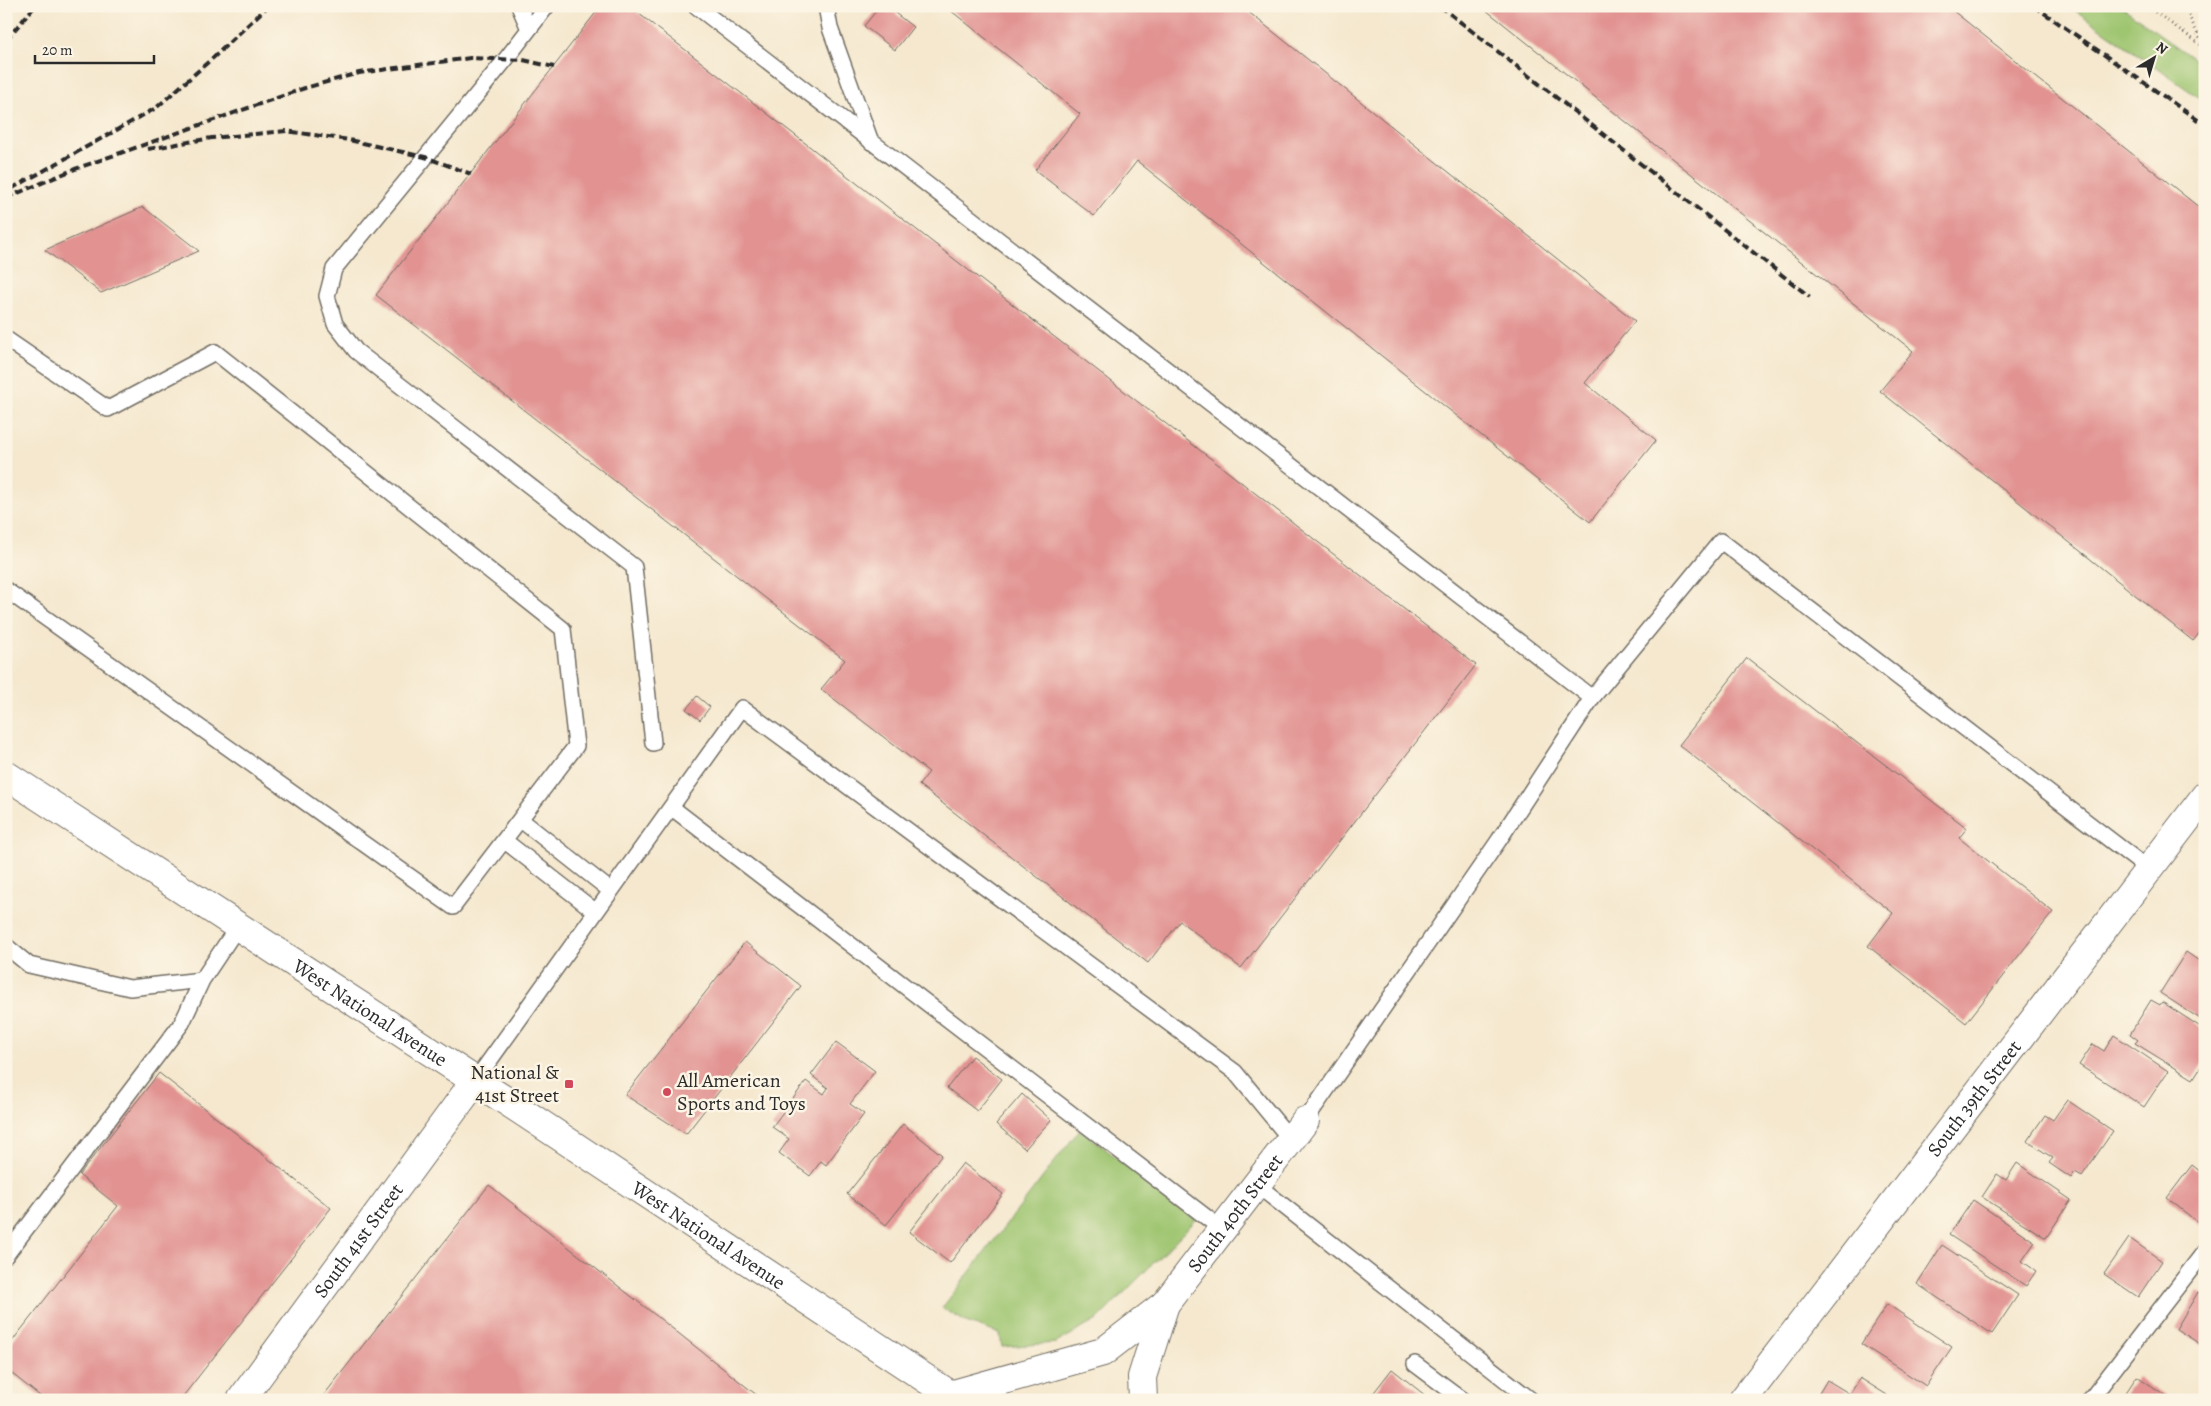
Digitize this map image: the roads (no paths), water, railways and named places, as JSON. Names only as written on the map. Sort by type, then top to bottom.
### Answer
[{"type":"street","name":"West National Avenue","points":[[6,775],[954,1397]]},
{"type":"street","name":"South 39th Street","points":[[1743,1400],[2205,796]]},
{"type":"street","name":"South 41st Street","points":[[240,1400],[475,1081]]},
{"type":"street","name":"South 40th Street","points":[[954,1397],[1103,1352],[1165,1304],[1298,1130]]},
{"type":"street","name":"South 40th Street","points":[[1143,1400],[1142,1378],[1165,1304]]},
{"type":"lane","points":[[519,6],[530,29]]},
{"type":"lane","points":[[547,6],[334,270],[327,296],[335,324],[356,351],[634,567],[653,743]]},
{"type":"lane","points":[[696,6],[1592,698]]},
{"type":"lane","points":[[826,6],[830,28],[849,86],[872,142]]},
{"type":"lane","points":[[6,339],[108,409],[215,352],[563,630],[576,746],[453,907],[6,590]]},
{"type":"lane","points":[[475,1081],[742,708],[1235,1072],[1298,1130],[1499,840],[1592,698],[1721,541],[2148,869]]},
{"type":"lane","points":[[671,807],[1222,1230]]},
{"type":"lane","points":[[521,820],[611,891]]},
{"type":"lane","points":[[504,841],[596,912]]},
{"type":"lane","points":[[6,1256],[182,1023],[202,980],[238,926]]},
{"type":"lane","points":[[6,946],[29,965],[130,988],[202,980]]},
{"type":"lane","points":[[1257,1185],[1531,1400]]},
{"type":"lane","points":[[2090,1400],[2205,1251]]},
{"type":"lane","points":[[1415,1364],[1463,1400]]},
{"type":"railway","points":[[6,40],[35,6]]},
{"type":"railway","points":[[11,189],[156,108],[268,6]]},
{"type":"railway","points":[[1440,6],[1810,297]]},
{"type":"railway","points":[[2034,6],[2205,125]]},
{"type":"railway","points":[[6,198],[75,169],[305,88],[359,73],[470,58],[523,60],[554,67]]},
{"type":"railway","points":[[148,149],[212,138],[286,131],[349,140],[425,157],[471,174]]},
{"type":"place","name":"National & 41st Street","points":[[569,1084]]},
{"type":"place","name":"All American Sports and Toys","points":[[667,1092]]}]
